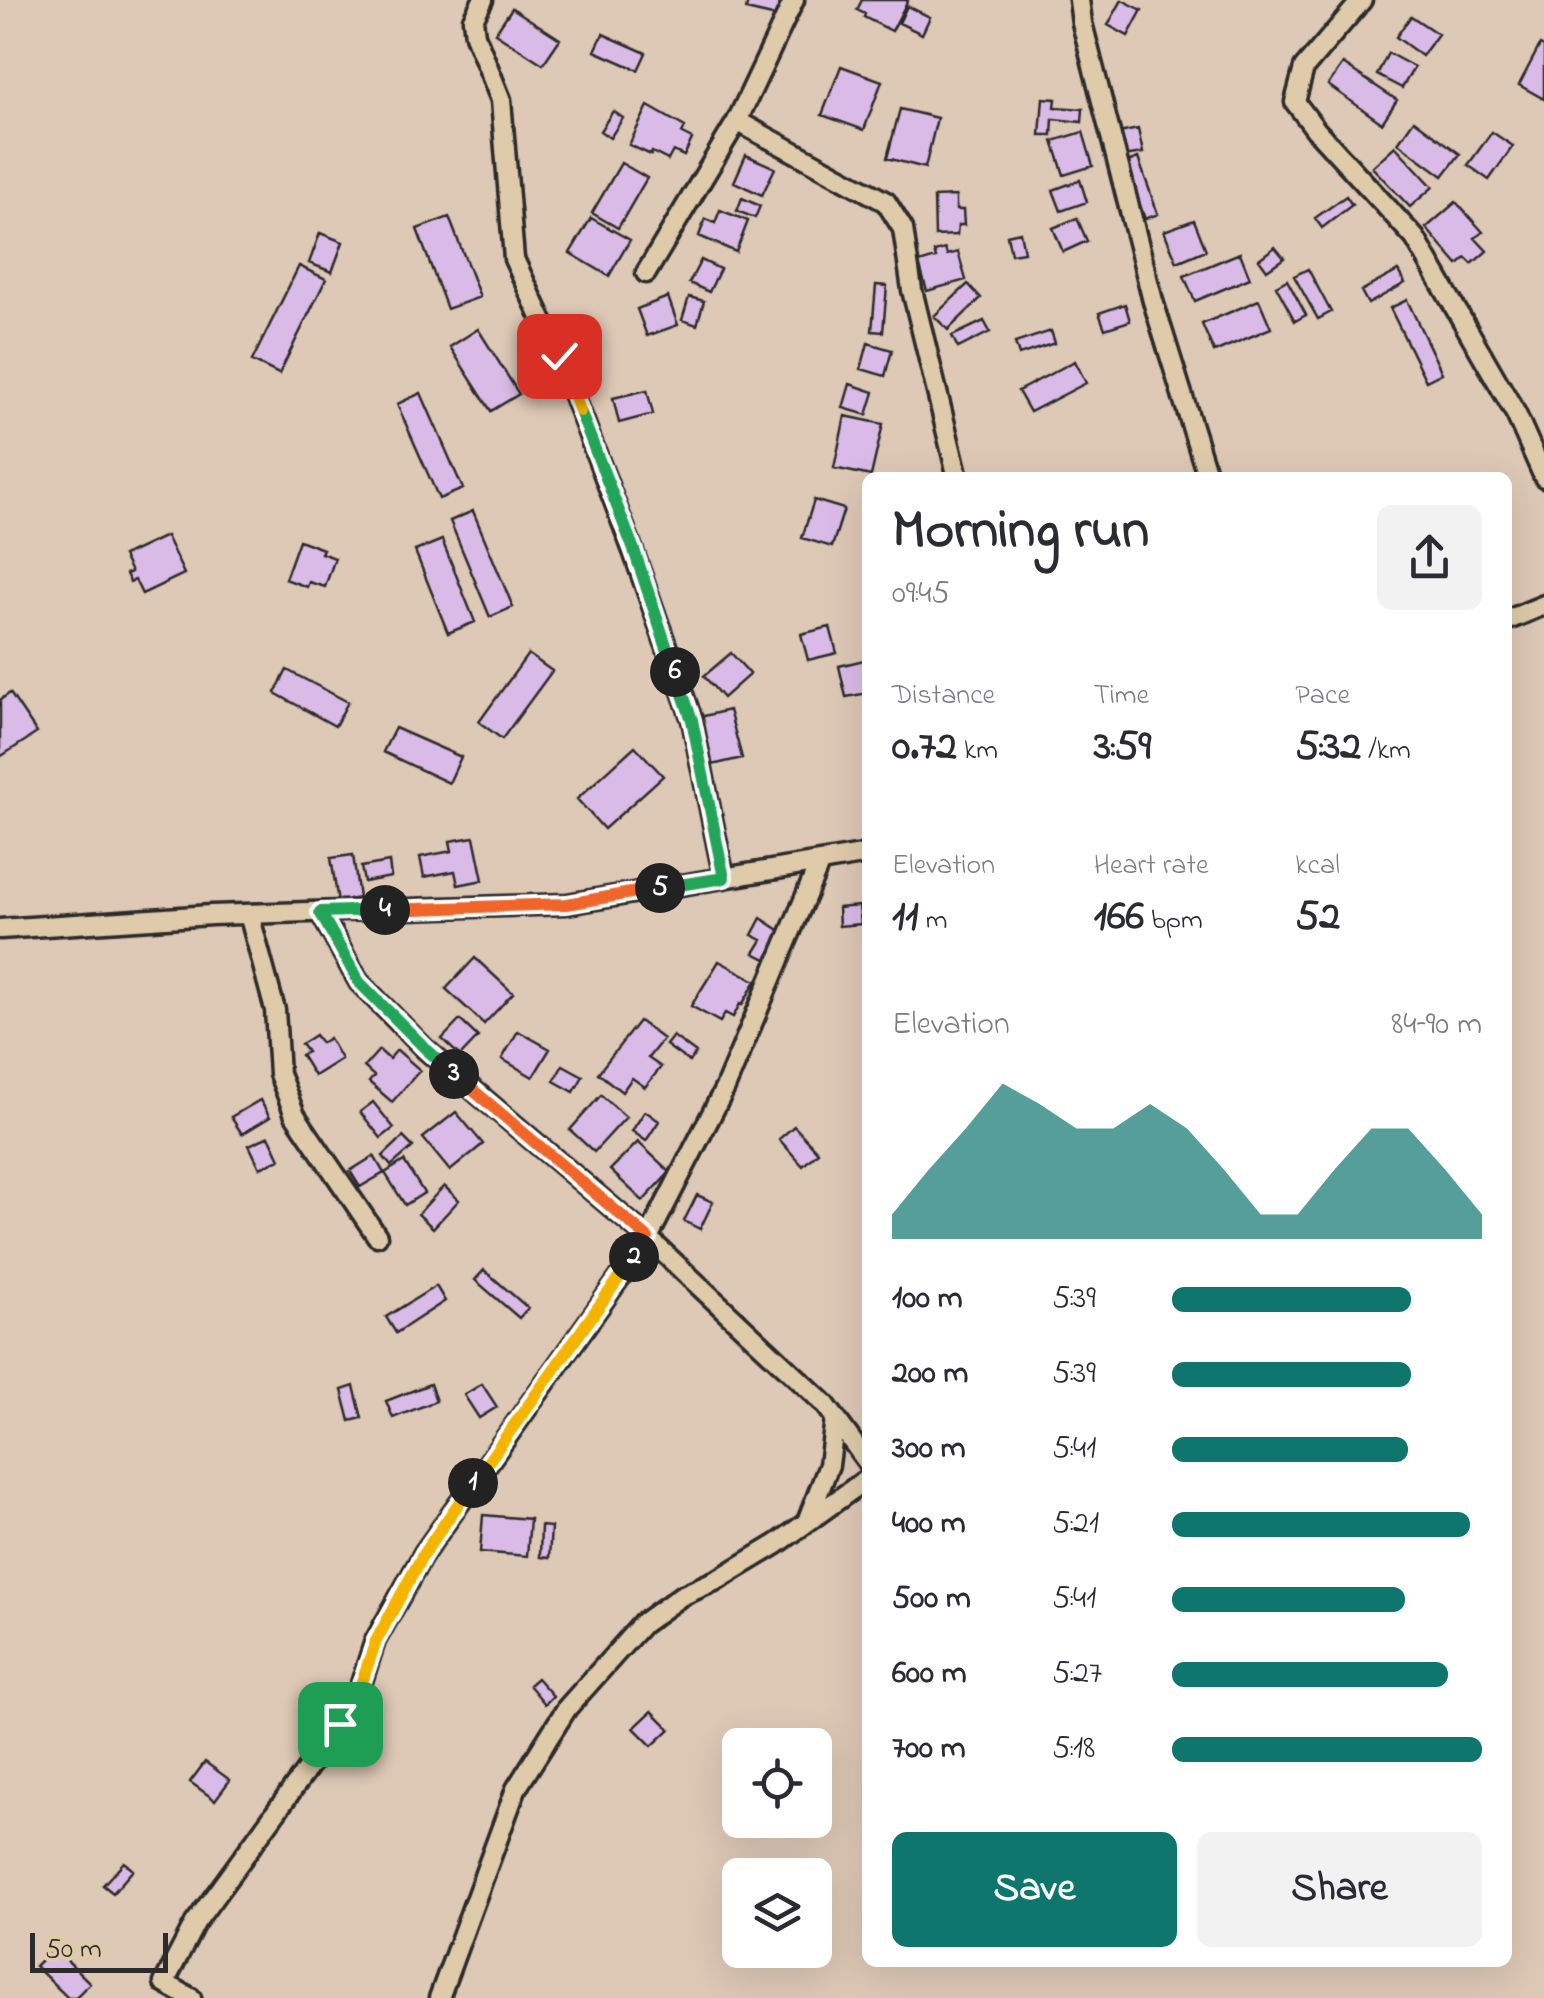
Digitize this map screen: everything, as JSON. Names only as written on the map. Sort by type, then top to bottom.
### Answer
[{"type":"street","points":[[483,0],[473,19],[475,35],[501,100],[514,259],[566,374],[634,550],[692,720],[724,878]]},
{"type":"street","points":[[646,273],[737,122],[794,0]]},
{"type":"street","points":[[1079,0],[1153,301],[1206,472]]},
{"type":"street","points":[[1362,0],[1304,68],[1296,102],[1316,130],[1415,238],[1516,414],[1544,477]]},
{"type":"street","points":[[737,122],[886,202],[903,229],[912,290],[957,472]]},
{"type":"street","points":[[1512,618],[1544,605]]},
{"type":"street","points":[[0,930],[249,914],[567,904],[862,855]]},
{"type":"street","points":[[191,1998],[164,1983],[195,1923],[340,1724],[358,1693],[376,1641],[424,1553],[648,1238],[725,1088],[820,862]]},
{"type":"street","points":[[320,912],[359,982],[426,1049],[648,1238],[825,1404],[862,1456]]},
{"type":"street","points":[[249,914],[275,1010],[279,1074],[295,1114],[376,1236]]},
{"type":"street","points":[[808,1519],[829,1465],[835,1419]]},
{"type":"street","points":[[439,1998],[516,1789],[567,1708],[642,1624],[680,1596],[776,1544],[862,1482]]},
{"type":"building","points":[[748,0],[785,0],[781,18],[746,10]]},
{"type":"building","points":[[862,0],[908,0],[892,31],[857,10]]},
{"type":"building","points":[[1122,0],[1142,10],[1128,36],[1108,25]]},
{"type":"building","points":[[907,6],[930,17],[922,34],[899,23]]},
{"type":"building","points":[[512,8],[560,39],[543,64],[495,33]]},
{"type":"building","points":[[1411,16],[1438,34],[1422,56],[1396,37]]},
{"type":"building","points":[[603,34],[646,53],[638,70],[595,51]]},
{"type":"building","points":[[1540,45],[1544,47],[1544,99],[1519,85]]},
{"type":"building","points":[[1388,53],[1414,67],[1402,88],[1377,75]]},
{"type":"building","points":[[1343,64],[1397,100],[1382,123],[1328,85]]},
{"type":"building","points":[[841,66],[882,81],[864,130],[822,115]]},
{"type":"building","points":[[1043,98],[1056,99],[1055,107],[1083,109],[1082,122],[1053,119],[1052,135],[1040,135]]},
{"type":"building","points":[[648,106],[685,127],[682,134],[692,139],[684,156],[673,151],[668,160],[629,145]]},
{"type":"building","points":[[900,109],[937,118],[925,168],[887,158]]},
{"type":"building","points":[[613,111],[623,118],[610,138],[600,131]]},
{"type":"building","points":[[1414,120],[1460,154],[1443,176],[1398,143]]},
{"type":"building","points":[[1138,129],[1143,153],[1123,156],[1119,133]]},
{"type":"building","points":[[1083,132],[1093,166],[1064,175],[1053,141]]},
{"type":"building","points":[[1492,132],[1513,146],[1489,180],[1468,165]]},
{"type":"building","points":[[1395,146],[1433,187],[1410,207],[1372,167]]},
{"type":"building","points":[[746,155],[775,168],[762,195],[734,182]]},
{"type":"building","points":[[1138,158],[1158,214],[1145,219],[1125,163]]},
{"type":"building","points":[[621,163],[647,178],[618,228],[592,213]]},
{"type":"building","points":[[1080,180],[1087,202],[1061,211],[1053,190]]},
{"type":"building","points":[[956,196],[956,210],[963,210],[964,225],[958,225],[957,235],[935,236],[934,197]]},
{"type":"building","points":[[1346,196],[1352,205],[1322,228],[1315,218]]},
{"type":"building","points":[[742,198],[760,206],[755,218],[737,211]]},
{"type":"building","points":[[1456,202],[1483,232],[1475,238],[1487,251],[1472,264],[1466,258],[1458,265],[1426,228]]},
{"type":"building","points":[[720,210],[748,221],[736,252],[699,236],[705,219],[715,223]]},
{"type":"building","points":[[449,217],[480,297],[447,309],[417,229]]},
{"type":"building","points":[[591,218],[630,240],[609,276],[570,253]]},
{"type":"building","points":[[1077,218],[1087,241],[1063,252],[1053,228]]},
{"type":"building","points":[[1194,220],[1206,250],[1177,262],[1164,231]]},
{"type":"building","points":[[1020,232],[1024,252],[1011,254],[1007,235]]},
{"type":"building","points":[[320,233],[343,242],[332,272],[309,263]]},
{"type":"building","points":[[1275,247],[1284,258],[1267,270],[1259,259]]},
{"type":"building","points":[[945,249],[947,255],[958,252],[966,280],[927,291],[919,263],[936,258],[934,252]]},
{"type":"building","points":[[1240,253],[1250,278],[1195,301],[1184,276]]},
{"type":"building","points":[[701,260],[720,269],[709,292],[689,283]]},
{"type":"building","points":[[299,266],[326,279],[279,374],[252,361]]},
{"type":"building","points":[[1308,269],[1331,312],[1318,319],[1294,276]]},
{"type":"building","points":[[1398,271],[1405,283],[1368,304],[1361,291]]},
{"type":"building","points":[[1287,280],[1306,315],[1295,321],[1276,286]]},
{"type":"building","points":[[968,284],[981,298],[948,330],[934,316]]},
{"type":"building","points":[[876,285],[887,286],[883,332],[872,331]]},
{"type":"building","points":[[668,297],[678,325],[647,336],[637,309]]},
{"type":"building","points":[[689,297],[704,301],[697,325],[682,320]]},
{"type":"building","points":[[1259,300],[1271,328],[1214,352],[1202,324]]},
{"type":"building","points":[[1407,300],[1442,373],[1426,381],[1390,308]]},
{"type":"building","points":[[1125,304],[1130,321],[1105,329],[1099,313]]},
{"type":"building","points":[[984,321],[990,332],[958,348],[952,336]]},
{"type":"building","points":[[478,329],[519,394],[491,411],[450,347]]},
{"type":"building","points":[[1051,331],[1055,343],[1019,355],[1015,343]]},
{"type":"building","points":[[868,343],[892,350],[885,376],[861,369]]},
{"type":"building","points":[[1075,361],[1086,383],[1030,412],[1018,391]]},
{"type":"building","points":[[850,384],[874,392],[867,415],[843,408]]},
{"type":"building","points":[[647,390],[653,414],[619,423],[613,398]]},
{"type":"building","points":[[421,393],[463,489],[439,499],[397,404]]},
{"type":"building","points":[[845,416],[883,424],[872,472],[862,474],[834,468]]},
{"type":"building","points":[[814,500],[844,509],[832,547],[802,538]]},
{"type":"building","points":[[473,511],[513,607],[490,617],[450,521]]},
{"type":"building","points":[[166,536],[184,574],[142,594],[135,580],[130,582],[126,574],[131,572],[123,556]]},
{"type":"building","points":[[299,540],[335,558],[325,587],[309,582],[307,587],[285,579]]},
{"type":"building","points":[[442,540],[475,622],[448,633],[415,551]]},
{"type":"building","points":[[830,627],[837,653],[808,660],[801,634]]},
{"type":"building","points":[[731,653],[750,674],[723,698],[704,676]]},
{"type":"building","points":[[528,654],[552,671],[502,739],[479,722]]},
{"type":"building","points":[[862,660],[862,694],[846,697],[839,666]]},
{"type":"building","points":[[287,670],[348,702],[335,726],[275,693]]},
{"type":"building","points":[[10,693],[37,733],[0,757],[0,700]]},
{"type":"building","points":[[729,710],[742,758],[712,765],[700,717]]},
{"type":"building","points":[[395,728],[461,757],[449,783],[383,752]]},
{"type":"building","points":[[635,746],[663,776],[604,829],[577,799]]},
{"type":"building","points":[[474,837],[483,880],[458,885],[455,871],[424,877],[420,857],[452,851],[450,841]]},
{"type":"building","points":[[353,855],[359,898],[338,902],[331,858]]},
{"type":"building","points":[[389,862],[391,877],[364,882],[361,867]]},
{"type":"building","points":[[859,906],[861,924],[839,926],[838,908]]},
{"type":"building","points":[[761,918],[782,932],[766,959],[754,953],[762,940],[752,935]]},
{"type":"building","points":[[475,958],[513,993],[484,1024],[446,989]]},
{"type":"building","points":[[719,961],[756,981],[733,1017],[725,1013],[720,1022],[691,1006]]},
{"type":"building","points":[[460,1020],[478,1037],[460,1056],[442,1039]]},
{"type":"building","points":[[639,1021],[663,1039],[648,1058],[661,1067],[645,1087],[632,1078],[622,1092],[598,1073]]},
{"type":"building","points":[[518,1031],[550,1049],[533,1077],[502,1059]]},
{"type":"building","points":[[315,1035],[321,1043],[329,1038],[341,1059],[314,1076],[301,1055],[307,1052],[301,1044]]},
{"type":"building","points":[[673,1036],[696,1053],[689,1062],[666,1045]]},
{"type":"building","points":[[379,1050],[389,1059],[397,1050],[420,1070],[392,1102],[369,1082],[374,1076],[364,1067]]},
{"type":"building","points":[[563,1065],[583,1076],[574,1092],[554,1081]]},
{"type":"building","points":[[601,1095],[626,1117],[594,1152],[570,1130]]},
{"type":"building","points":[[260,1100],[270,1117],[242,1134],[231,1117]]},
{"type":"building","points":[[373,1102],[394,1128],[381,1138],[360,1112]]},
{"type":"building","points":[[645,1111],[659,1121],[646,1141],[632,1131]]},
{"type":"building","points":[[456,1112],[483,1144],[450,1171],[423,1138]]},
{"type":"building","points":[[794,1126],[818,1152],[803,1166],[779,1139]]},
{"type":"building","points":[[269,1136],[280,1159],[260,1168],[249,1145]]},
{"type":"building","points":[[403,1137],[413,1147],[391,1166],[383,1156]]},
{"type":"building","points":[[638,1142],[670,1172],[643,1201],[610,1170]]},
{"type":"building","points":[[374,1156],[384,1173],[360,1187],[350,1171]]},
{"type":"building","points":[[404,1161],[424,1193],[405,1205],[385,1173]]},
{"type":"building","points":[[444,1186],[459,1200],[433,1228],[418,1214]]},
{"type":"building","points":[[697,1195],[713,1202],[700,1229],[684,1221]]},
{"type":"building","points":[[484,1270],[528,1308],[519,1318],[475,1280]]},
{"type":"building","points":[[436,1286],[445,1301],[396,1333],[386,1317]]},
{"type":"building","points":[[430,1384],[436,1401],[393,1418],[386,1401]]},
{"type":"building","points":[[482,1384],[497,1407],[479,1418],[464,1395]]},
{"type":"building","points":[[354,1386],[362,1418],[350,1421],[342,1390]]},
{"type":"building","points":[[483,1515],[530,1519],[527,1556],[480,1552]]},
{"type":"building","points":[[541,1526],[551,1527],[549,1558],[540,1557]]},
{"type":"building","points":[[537,1678],[553,1696],[545,1704],[529,1685]]},
{"type":"building","points":[[652,1711],[670,1729],[652,1746],[634,1728]]},
{"type":"building","points":[[205,1762],[230,1780],[215,1800],[190,1782]]},
{"type":"building","points":[[124,1862],[133,1870],[113,1893],[103,1885]]},
{"type":"building","points":[[54,1947],[90,1983],[75,1998],[68,1998],[35,1966]]},
{"type":"route","points":[[340,1724],[358,1693],[376,1641],[424,1553],[648,1238],[426,1049],[359,982],[320,912],[567,904],[724,878],[692,720],[634,550],[559,356]]}]
